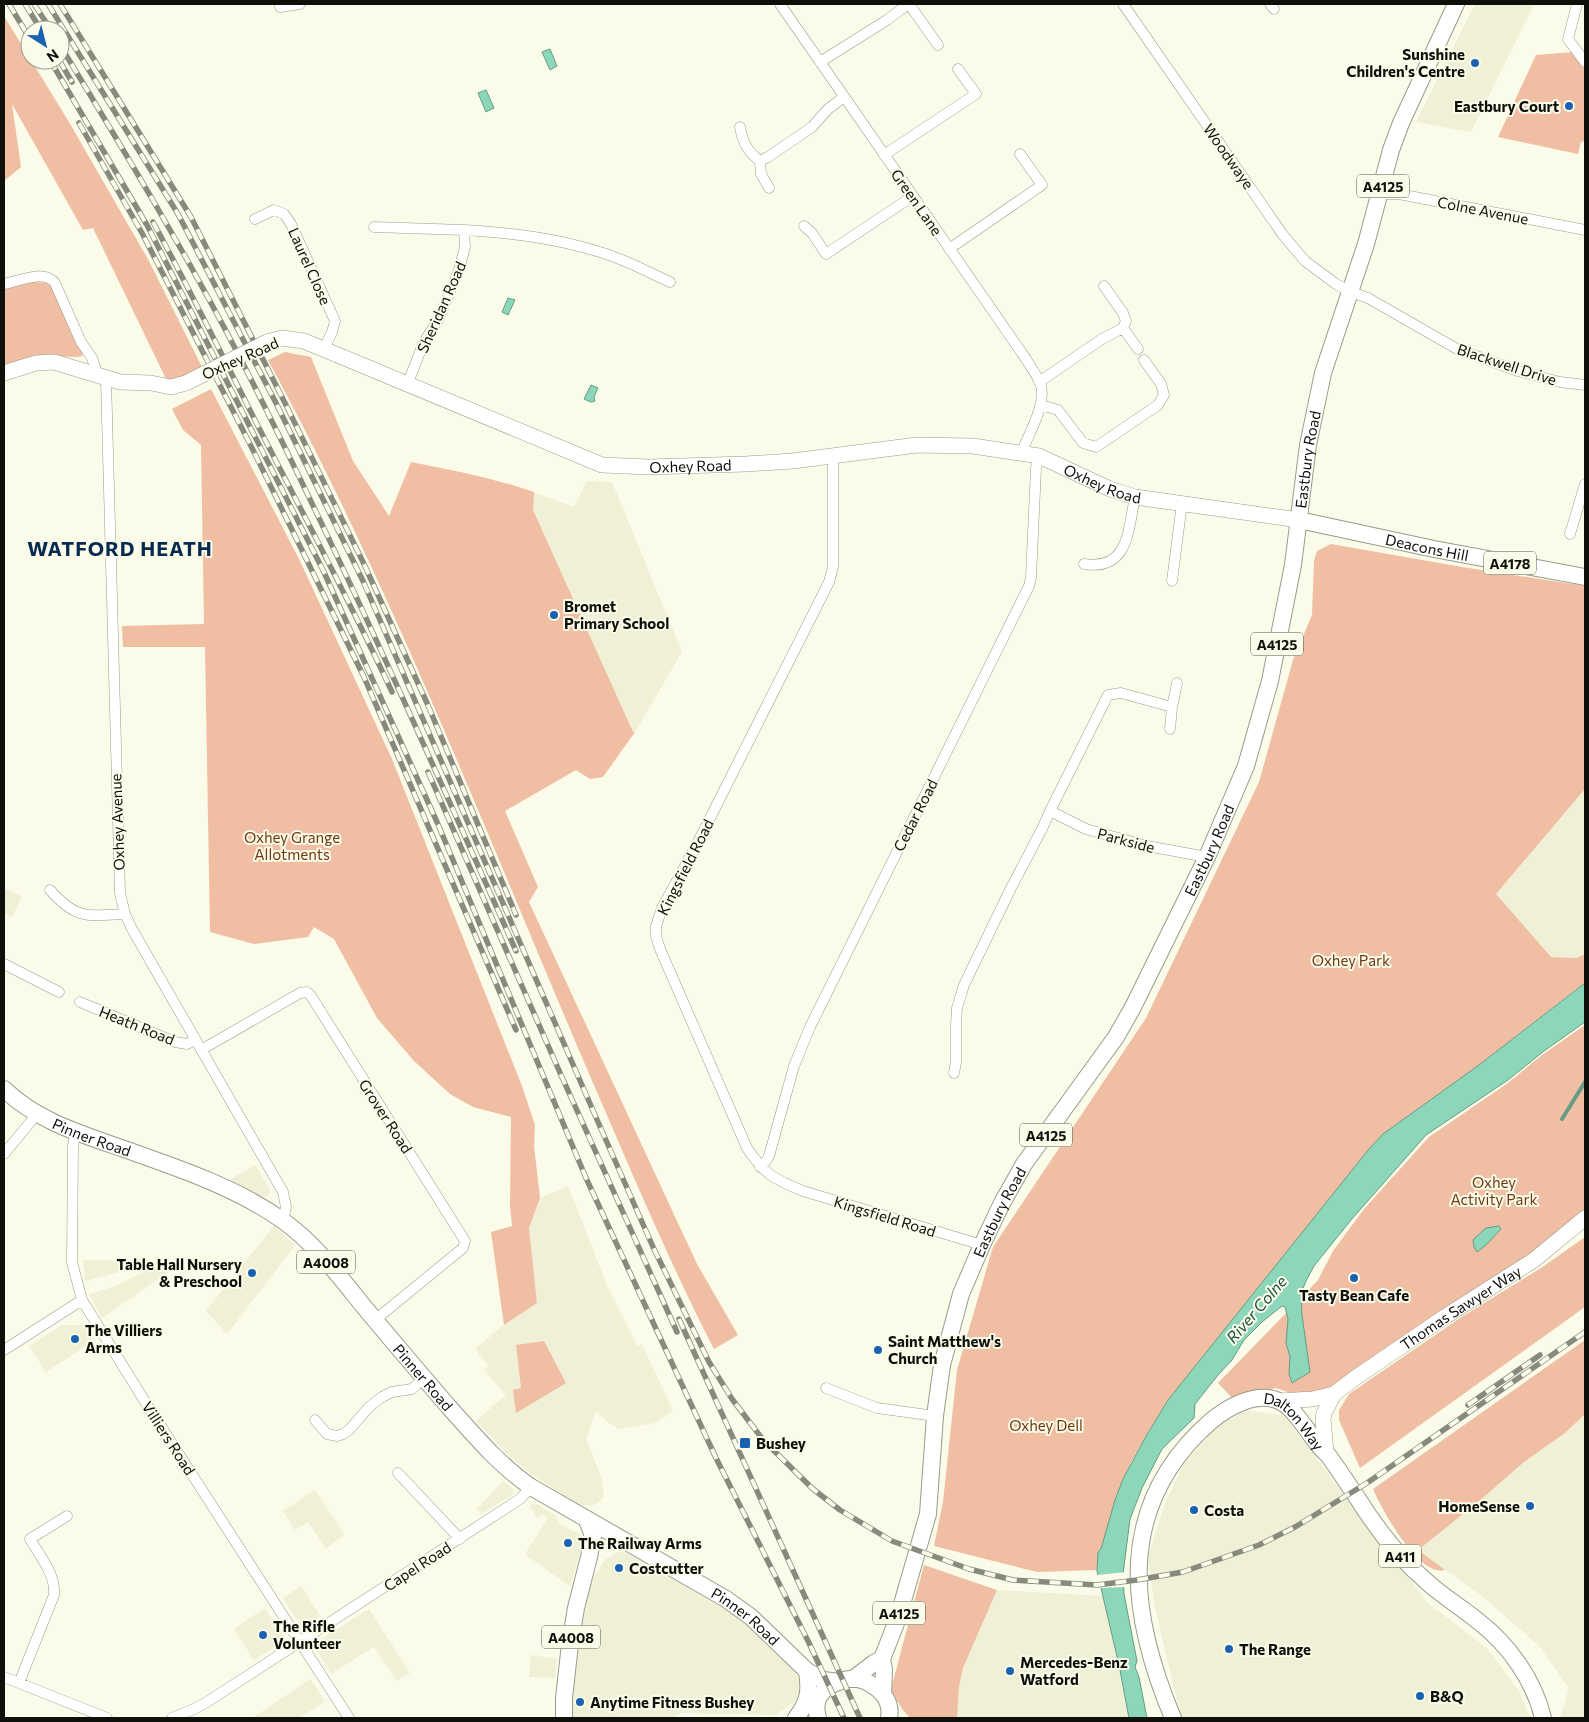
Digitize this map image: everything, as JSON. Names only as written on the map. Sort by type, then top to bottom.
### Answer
[{"type":"main road","name":"Eastbury Road","points":[[883,1694],[884,1670],[882,1659],[898,1618],[926,1522],[930,1495],[935,1416],[942,1365],[960,1294],[1002,1203],[1024,1164],[1116,1037],[1133,1007],[1207,857],[1246,766],[1270,682],[1294,558],[1308,445],[1323,373],[1351,292],[1391,150],[1401,123],[1456,4]]},
{"type":"main road","name":"Deacons Hill","points":[[1299,520],[1585,577]]},
{"type":"main road","name":"Pinner Road","points":[[4,1089],[21,1104],[56,1124],[216,1184],[263,1208],[283,1221],[302,1236],[333,1268],[424,1378],[483,1445],[518,1478],[587,1520],[726,1599],[751,1617],[807,1670],[823,1680],[862,1680],[873,1684],[883,1694]]},
{"type":"main road","name":"Dalton Way","points":[[1174,1718],[1152,1661],[1140,1595],[1139,1557],[1149,1508],[1166,1473],[1194,1438],[1216,1417],[1236,1405],[1254,1399],[1280,1401],[1299,1420],[1318,1446],[1326,1453],[1403,1560],[1438,1592],[1479,1621],[1505,1646],[1526,1675],[1534,1691],[1543,1718]]},
{"type":"main road","name":"A4008","points":[[564,1718],[564,1698],[570,1644],[576,1608],[593,1536],[587,1520]]},
{"type":"main road","points":[[589,1557],[618,1537]]},
{"type":"main road","points":[[818,1718],[816,1704],[819,1696],[882,1659]]},
{"type":"main road","points":[[796,1718],[804,1708],[810,1690],[807,1670]]},
{"type":"main road","points":[[883,1694],[893,1715]]},
{"type":"street","points":[[280,7],[300,4]]},
{"type":"street","name":"Green Lane","points":[[780,4],[1026,359],[1039,382],[1042,395],[1041,405],[1022,452]]},
{"type":"street","points":[[820,62],[909,4],[938,45]]},
{"type":"street","name":"Woodwaye","points":[[1123,4],[1295,250],[1318,272],[1351,292]]},
{"type":"street","points":[[1577,4],[1568,39],[1585,62]]},
{"type":"street","points":[[884,155],[976,94],[958,69]]},
{"type":"street","points":[[760,161],[812,127],[828,109],[844,97]]},
{"type":"street","points":[[740,127],[745,146],[760,161],[761,174],[770,188]]},
{"type":"street","points":[[949,248],[1042,185],[1020,154]]},
{"type":"street","name":"Colne Avenue","points":[[1380,194],[1399,194],[1585,230]]},
{"type":"street","points":[[804,226],[812,233],[826,254],[913,196]]},
{"type":"street","name":"Laurel Close","points":[[255,219],[274,210],[284,214],[291,224],[335,320],[324,349]]},
{"type":"street","points":[[374,227],[519,234],[561,241],[605,253],[670,282]]},
{"type":"street","name":"Sheridan Road","points":[[408,383],[423,344],[439,318],[459,270],[465,247],[464,230]]},
{"type":"street","points":[[4,284],[39,276],[52,278],[81,342],[92,358],[100,377]]},
{"type":"street","points":[[1039,382],[1102,339],[1123,328],[1126,324],[1125,317],[1104,286]]},
{"type":"street","name":"Blackwell Drive","points":[[1351,292],[1368,298],[1457,349],[1518,371],[1560,382],[1585,385]]},
{"type":"street","points":[[1123,328],[1138,349]]},
{"type":"street","name":"Oxhey Road","points":[[100,377],[120,382],[151,383],[171,387],[186,383],[267,342],[287,338],[304,341],[324,349],[602,465],[649,467],[699,466],[793,461],[918,445],[973,446],[1039,456],[1110,489],[1135,497],[1299,520]]},
{"type":"street","points":[[1041,405],[1058,410],[1083,443],[1096,447],[1158,405],[1164,396],[1160,384],[1144,360]]},
{"type":"street","points":[[4,373],[36,363],[54,362],[100,377]]},
{"type":"street","name":"Oxhey Avenue","points":[[100,377],[120,893],[125,914],[283,1192],[286,1207],[283,1221]]},
{"type":"street","name":"Kingsfield Road","points":[[832,456],[832,567],[829,582],[697,844],[662,908],[656,926],[656,936],[747,1148],[760,1167],[783,1183],[803,1191],[982,1245]]},
{"type":"street","name":"Cedar Road","points":[[760,1167],[769,1156],[794,1066],[810,1027],[1029,586],[1036,468],[1039,456]]},
{"type":"street","points":[[1570,534],[1585,484]]},
{"type":"street","points":[[1084,564],[1097,566],[1119,555],[1127,539],[1135,497]]},
{"type":"street","points":[[1172,581],[1182,503]]},
{"type":"street","points":[[1170,729],[1177,683]]},
{"type":"street","points":[[954,1072],[956,1062],[956,1025],[961,994],[1011,888],[1108,694],[1121,694],[1172,707]]},
{"type":"street","name":"Parkside","points":[[1050,811],[1086,829],[1147,846],[1207,857]]},
{"type":"street","points":[[50,890],[61,902],[80,914],[88,916],[125,914]]},
{"type":"street","points":[[4,964],[59,992]]},
{"type":"street","name":"Grover Road","points":[[201,1050],[300,993],[306,992],[311,996],[465,1242],[463,1248],[375,1320]]},
{"type":"street","name":"Heath Road","points":[[80,1002],[175,1042],[187,1044],[195,1040]]},
{"type":"street","points":[[4,1154],[37,1114]]},
{"type":"street","name":"Villiers Road","points":[[76,1132],[73,1145],[72,1262],[82,1300],[144,1400],[349,1718]]},
{"type":"street","name":"Thomas Sawyer Way","points":[[1280,1401],[1313,1399],[1334,1394],[1446,1316],[1534,1260],[1585,1218]]},
{"type":"street","points":[[4,1350],[82,1300]]},
{"type":"street","points":[[315,1420],[328,1434],[337,1436],[343,1434],[382,1397],[392,1392],[412,1389],[424,1378]]},
{"type":"street","points":[[826,1388],[876,1408],[935,1416]]},
{"type":"street","name":"Thomas Sawyer Way","points":[[1326,1453],[1323,1419],[1324,1413],[1334,1394]]},
{"type":"street","points":[[398,1473],[460,1539]]},
{"type":"street","name":"Capel Road","points":[[172,1718],[200,1706],[300,1642],[520,1499],[531,1487]]},
{"type":"street","points":[[19,1683],[54,1595],[55,1587],[53,1579],[30,1539],[66,1516]]},
{"type":"street","points":[[4,1677],[90,1715],[107,1718]]},
{"type":"shaded area","name":"Sunshine Children's Centre","points":[[1475,4],[1534,4],[1471,132],[1416,122]]},
{"type":"shaded area","name":"Bromet Primary School","points":[[587,481],[612,482],[682,652],[635,732],[512,793],[507,483],[574,507]]},
{"type":"shaded area","points":[[1585,789],[1585,954],[1577,958],[1551,957],[1496,894]]},
{"type":"shaded area","points":[[4,888],[22,896],[12,917],[4,913]]},
{"type":"shaded area","points":[[255,1165],[271,1192],[264,1198],[229,1180]]},
{"type":"shaded area","points":[[568,1186],[608,1288],[637,1346],[642,1344],[673,1411],[655,1423],[619,1429],[596,1411],[586,1439],[602,1479],[604,1497],[594,1505],[581,1505],[565,1497],[529,1472],[510,1457],[476,1421],[506,1395],[484,1370],[489,1366],[475,1349],[504,1325],[537,1303],[529,1228],[540,1198]],"holes":[[[516,1345],[566,1383],[521,1389]]]},
{"type":"shaded area","points":[[274,1226],[295,1245],[227,1334],[206,1311]]},
{"type":"shaded area","points":[[83,1260],[136,1261],[136,1268],[85,1281]]},
{"type":"shaded area","points":[[161,1263],[169,1272],[102,1318],[89,1294],[116,1286]]},
{"type":"shaded area","points":[[62,1325],[83,1325],[93,1341],[46,1372],[29,1346]]},
{"type":"shaded area","points":[[1247,1410],[1284,1416],[1428,1603],[1487,1648],[1519,1691],[1530,1718],[1181,1718],[1154,1603],[1148,1556],[1166,1501],[1184,1464],[1218,1425]]},
{"type":"shaded area","points":[[1585,1414],[1585,1718],[1560,1718],[1569,1688],[1539,1646],[1482,1596],[1417,1550],[1477,1503],[1524,1462],[1565,1433]]},
{"type":"shaded area","points":[[503,1481],[513,1489],[514,1494],[481,1514],[477,1509]]},
{"type":"shaded area","points":[[315,1490],[344,1534],[326,1549],[308,1522],[295,1530],[283,1511]]},
{"type":"shaded area","points":[[537,1504],[555,1515],[558,1523],[581,1535],[579,1556],[570,1587],[525,1554],[548,1518],[542,1515],[537,1518],[529,1506]]},
{"type":"shaded area","points":[[617,1552],[624,1552],[738,1617],[752,1627],[786,1657],[799,1679],[799,1698],[776,1715],[680,1713],[672,1718],[573,1718],[573,1665],[590,1589],[595,1575],[606,1559]]},
{"type":"shaded area","points":[[301,1586],[320,1616],[303,1627],[283,1598]]},
{"type":"shaded area","points":[[997,1590],[1104,1596],[1129,1718],[957,1718],[959,1687],[963,1668]]},
{"type":"shaded area","points":[[265,1608],[284,1637],[284,1641],[254,1660],[234,1629]]},
{"type":"shaded area","points":[[369,1609],[410,1673],[397,1681],[374,1647],[331,1674],[316,1649],[318,1641]]},
{"type":"shaded area","points":[[531,1655],[557,1659],[555,1678],[529,1677]]},
{"type":"shaded area","points":[[311,1679],[325,1702],[299,1718],[252,1718]]},
{"type":"green space","points":[[4,16],[20,42],[20,70],[37,70],[69,122],[149,261],[202,367],[184,378],[167,381],[93,228],[83,230],[12,104],[21,167],[4,181]]},
{"type":"green space","points":[[1585,51],[1585,141],[1581,142],[1578,154],[1498,137],[1536,55]]},
{"type":"green space","points":[[34,282],[51,283],[83,351],[82,356],[39,356],[4,366],[4,289]]},
{"type":"green space","points":[[285,352],[311,357],[353,461],[389,516],[411,462],[488,478],[534,492],[533,510],[633,732],[635,732],[603,777],[590,779],[576,770],[505,811],[538,887],[529,902],[697,1264],[738,1335],[714,1349],[665,1248],[590,1076],[398,624],[314,447],[268,360]]},
{"type":"green space","name":"Oxhey Grange Allotments","points":[[211,389],[300,561],[392,759],[522,1086],[535,1125],[534,1146],[540,1198],[529,1228],[537,1303],[504,1325],[491,1232],[512,1226],[510,1205],[511,1117],[473,1107],[450,1094],[414,1061],[377,1018],[334,939],[314,927],[308,937],[254,944],[210,932],[205,647],[123,647],[122,626],[204,624],[201,445],[183,430],[172,409]]},
{"type":"green space","name":"Oxhey Park","points":[[1331,544],[1585,586],[1585,789],[1496,894],[1551,957],[1577,958],[1585,954],[1585,985],[1575,990],[1479,1065],[1383,1134],[1369,1149],[1168,1400],[1138,1450],[1122,1482],[1101,1549],[1098,1552],[1097,1570],[1037,1572],[934,1546],[943,1502],[957,1370],[993,1247],[1146,1018],[1259,782],[1293,660],[1312,615],[1314,561],[1317,551]]},
{"type":"green space","name":"Oxhey Activity Park","points":[[1585,1025],[1585,1211],[1532,1253],[1335,1385],[1302,1397],[1276,1388],[1234,1400],[1218,1383],[1318,1280],[1333,1251],[1364,1209],[1429,1137],[1508,1083],[1542,1055]]},
{"type":"green space","points":[[1585,1237],[1585,1307],[1360,1468],[1339,1420],[1339,1410],[1349,1394],[1460,1318],[1541,1268]]},
{"type":"green space","points":[[1585,1340],[1585,1414],[1565,1433],[1524,1462],[1477,1503],[1418,1550],[1445,1570],[1435,1570],[1424,1563],[1402,1540],[1373,1489]]},
{"type":"green space","points":[[544,1341],[566,1383],[516,1413],[513,1390],[521,1388],[516,1345]]},
{"type":"green space","points":[[924,1565],[997,1590],[963,1668],[959,1687],[957,1718],[910,1718],[902,1709],[891,1689]]},
{"type":"water","points":[[550,49],[557,66],[550,70],[542,52]]},
{"type":"water","points":[[486,90],[494,108],[486,112],[478,93]]},
{"type":"water","points":[[508,298],[515,300],[508,315],[502,312]]},
{"type":"water","points":[[591,385],[598,388],[594,397],[595,401],[591,402],[584,399]]},
{"type":"water","name":"River Colne","points":[[1585,983],[1585,1022],[1544,1051],[1508,1080],[1426,1135],[1351,1220],[1314,1266],[1301,1293],[1310,1372],[1292,1383],[1289,1374],[1290,1357],[1286,1343],[1288,1319],[1285,1307],[1282,1306],[1244,1340],[1232,1360],[1195,1404],[1194,1418],[1162,1449],[1142,1488],[1130,1519],[1123,1574],[1124,1594],[1137,1661],[1135,1667],[1139,1677],[1147,1718],[1129,1718],[1119,1665],[1097,1571],[1098,1552],[1101,1549],[1123,1479],[1168,1400],[1383,1134],[1479,1065]]},
{"type":"water","points":[[1499,1226],[1501,1229],[1477,1252],[1473,1240],[1486,1228]]},
{"type":"pier","points":[[1126,1572],[1126,1587],[1099,1588],[1097,1575]]},
{"type":"waterway","points":[[1562,1119],[1585,1082]]},
{"type":"railway","points":[[9,4],[20,22]]},
{"type":"railway","points":[[25,4],[35,20]]},
{"type":"railway","points":[[34,4],[44,20]]},
{"type":"railway","points":[[48,4],[178,214],[276,403],[363,581],[653,1247],[709,1362],[732,1399],[764,1441],[813,1489],[840,1510],[892,1541],[969,1569],[1013,1580],[1097,1585],[1183,1572],[1259,1545],[1295,1527],[1367,1483],[1585,1332]]},
{"type":"railway","points":[[60,4],[191,217],[284,401],[364,564],[427,703],[516,915]]},
{"type":"railway","points":[[70,62],[151,196],[236,350],[310,499],[380,649],[516,951]]},
{"type":"railway","points":[[56,70],[147,225],[323,570],[437,822],[586,1178],[716,1458],[809,1643],[844,1718]]},
{"type":"railway","points":[[65,70],[72,82]]},
{"type":"railway","points":[[79,123],[142,233],[252,448],[364,677],[516,1030]]},
{"type":"railway","points":[[153,222],[344,593],[392,692]]},
{"type":"railway","points":[[428,772],[561,1075],[677,1332]]},
{"type":"railway","points":[[679,1319],[860,1718]]},
{"type":"railway","points":[[1468,1405],[1540,1355]]},
{"type":"place","name":"Sunshine Children's Centre","points":[[1475,63]]},
{"type":"place","name":"Eastbury Court","points":[[1569,106]]},
{"type":"place","name":"Bromet Primary School","points":[[554,615]]},
{"type":"place","name":"Table Hall Nursery & Preschool","points":[[252,1273]]},
{"type":"place","name":"Tasty Bean Cafe","points":[[1354,1278]]},
{"type":"place","name":"The Villiers Arms","points":[[75,1339]]},
{"type":"place","name":"Saint Matthew's Church","points":[[878,1350]]},
{"type":"place","name":"Bushey","points":[[745,1443]]},
{"type":"place","name":"HomeSense","points":[[1530,1506]]},
{"type":"place","name":"Costa","points":[[1194,1510]]},
{"type":"place","name":"The Railway Arms","points":[[568,1543]]},
{"type":"place","name":"Costcutter","points":[[619,1568]]},
{"type":"place","name":"The Rifle Volunteer","points":[[263,1635]]},
{"type":"place","name":"The Range","points":[[1229,1649]]},
{"type":"place","name":"Mercedes-Benz Watford","points":[[1010,1671]]},
{"type":"place","name":"B&Q","points":[[1420,1696]]},
{"type":"place","name":"Anytime Fitness Bushey","points":[[580,1702]]},
{"type":"district","name":"WATFORD HEATH","points":[[120,548]]},
{"type":"park label","name":"Oxhey Dell","points":[[1046,1425]]}]
